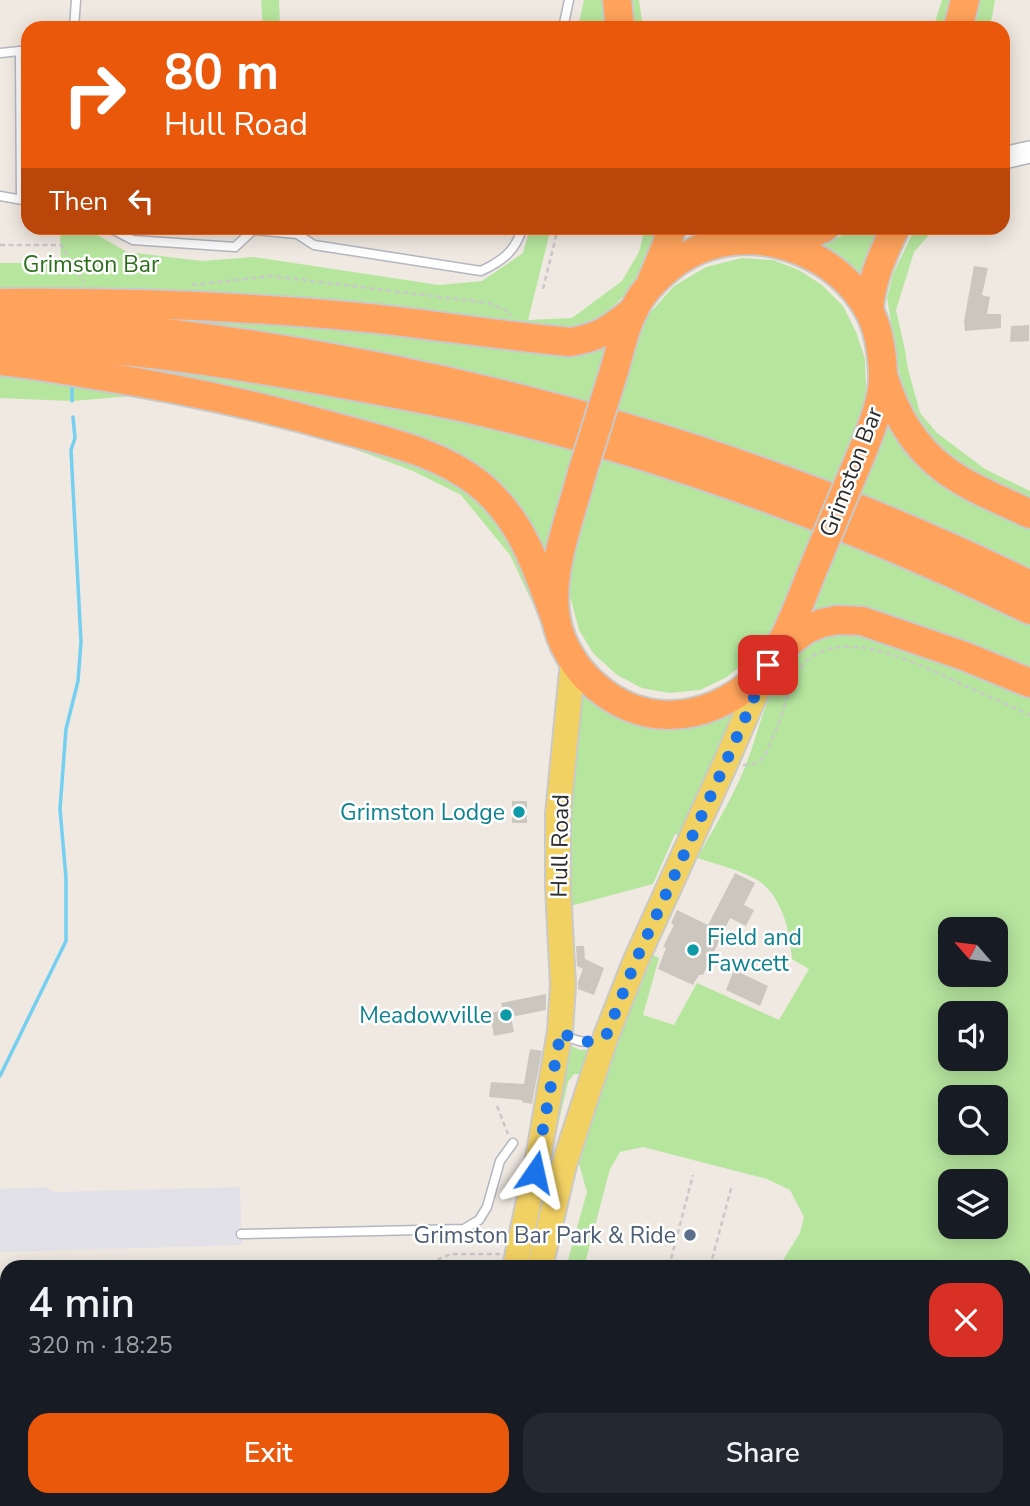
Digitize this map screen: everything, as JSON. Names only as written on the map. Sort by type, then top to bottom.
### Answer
[{"type":"highway","points":[[617,0],[619,21]]},
{"type":"highway","points":[[960,21],[965,0]]},
{"type":"highway","points":[[0,303],[185,304],[368,318],[570,342],[585,340],[606,331],[641,300],[659,265],[669,235]]},
{"type":"highway","points":[[718,235],[733,242]]},
{"type":"highway","points":[[770,243],[806,235]]},
{"type":"highway","points":[[869,311],[874,275],[892,235]]},
{"type":"highway","name":"Grimston Bar","points":[[733,242],[770,243],[794,248],[820,260],[839,273],[869,311],[878,337],[883,375],[882,391],[863,450],[772,658],[743,690],[708,709],[688,714],[647,712],[612,698],[591,683],[573,661],[556,620],[556,572],[582,473],[626,328],[641,300],[671,267],[709,246],[733,242]]},
{"type":"highway","points":[[0,320],[114,327],[270,347],[401,371],[560,409],[754,470],[911,531],[1030,585]]},
{"type":"highway","points":[[0,342],[113,350],[272,371],[411,397],[525,423],[659,461],[739,488],[862,535],[1030,610]]},
{"type":"highway","points":[[0,361],[209,395],[293,415],[418,451],[440,460],[480,485],[511,519],[525,540],[556,620]]},
{"type":"highway","points":[[883,375],[901,419],[943,469],[1030,514]]},
{"type":"highway","points":[[772,658],[807,629],[836,620],[862,621],[964,656],[1030,683]]},
{"type":"main road","points":[[1010,156],[1030,152]]},
{"type":"main road","points":[[542,1260],[564,1165],[606,1036],[636,960],[772,658]]},
{"type":"main road","name":"Hull Road","points":[[516,1260],[561,1031],[563,985],[558,887],[558,814],[573,661]]},
{"type":"lane","points":[[74,21],[76,0]]},
{"type":"lane","points":[[564,21],[569,0]]},
{"type":"lane","points":[[0,53],[21,51]]},
{"type":"lane","points":[[0,196],[21,199]]},
{"type":"lane","points":[[123,235],[132,240],[235,247],[248,235]]},
{"type":"lane","points":[[299,235],[314,245],[481,271],[504,257],[518,243],[520,235]]},
{"type":"lane","points":[[561,1031],[570,1038],[582,1041],[595,1041],[606,1036]]},
{"type":"lane","points":[[241,1234],[464,1229],[479,1220],[487,1207],[500,1161],[513,1143]]},
{"type":"path","points":[[543,289],[556,235]]},
{"type":"path","points":[[0,245],[60,245],[85,283]]},
{"type":"path","points":[[189,285],[272,276],[488,303],[510,312],[509,335]]},
{"type":"path","points":[[726,762],[741,765],[760,762],[803,665],[819,653],[838,648],[873,650],[909,660],[1030,715]]},
{"type":"path","points":[[671,1260],[693,1175]]},
{"type":"path","points":[[712,1260],[732,1185]]},
{"type":"path","points":[[438,1260],[451,1254],[499,1254],[512,1260]]},
{"type":"shaded area","points":[[45,1187],[55,1192],[240,1187],[242,1245],[0,1252],[0,1189]]},
{"type":"green space","points":[[261,0],[279,0],[280,21],[262,21]]},
{"type":"green space","points":[[584,0],[609,0],[610,21],[580,21]]},
{"type":"green space","points":[[625,0],[639,0],[642,21],[627,21]]},
{"type":"green space","points":[[942,0],[953,0],[948,21],[935,21]]},
{"type":"green space","points":[[980,0],[995,0],[991,21],[976,21]]},
{"type":"green space","points":[[60,235],[97,235],[127,252],[202,261],[254,257],[439,285],[482,281],[523,253],[528,235],[549,235],[528,320],[572,318],[622,281],[639,252],[643,235],[654,235],[646,261],[630,288],[608,311],[580,332],[0,293],[0,263],[61,263]]},
{"type":"green space","points":[[842,235],[882,235],[862,280],[818,247]]},
{"type":"green space","points":[[912,235],[929,235],[914,252],[896,310],[920,413],[937,433],[985,469],[1030,491],[1030,504],[945,459],[906,411],[887,298],[893,274]]},
{"type":"green space","points":[[742,258],[773,260],[799,270],[822,285],[843,306],[856,332],[865,359],[863,411],[833,488],[616,416],[632,344],[649,314],[674,286],[706,267]]},
{"type":"green space","points":[[147,311],[607,343],[589,408],[65,315]]},
{"type":"green space","points":[[79,356],[273,379],[578,447],[547,560],[470,466]]},
{"type":"green space","points":[[0,372],[145,395],[72,401],[0,398]]},
{"type":"green space","points":[[890,414],[1030,522],[1030,575],[857,499]]},
{"type":"green space","points":[[321,429],[468,485],[516,541],[548,636],[510,555],[461,495],[413,471],[317,435]]},
{"type":"green space","points":[[604,455],[816,525],[774,628],[753,656],[727,677],[700,690],[669,693],[642,688],[617,675],[593,653],[579,630],[570,596],[571,558]]},
{"type":"green space","points":[[842,536],[1030,618],[1030,676],[863,610],[831,608],[802,620]]},
{"type":"green space","points":[[841,628],[1030,689],[1030,1260],[783,1260],[800,1233],[804,1217],[790,1190],[767,1179],[643,1147],[620,1152],[610,1169],[586,1260],[568,1260],[587,1192],[579,1164],[615,1049],[653,955],[659,958],[643,1015],[674,1025],[697,983],[779,1020],[809,969],[792,959],[784,916],[767,888],[746,874],[697,858],[738,783],[768,699],[786,668],[818,640],[818,635]]},
{"type":"green space","points":[[583,683],[637,715],[741,704],[681,836],[675,834],[653,884],[567,907],[568,800]]},
{"type":"green space","points":[[565,1043],[580,1050],[594,1049],[584,1074],[574,1074],[568,1082],[548,1168]]},
{"type":"building","points":[[974,266],[988,268],[982,295],[990,297],[987,314],[1001,314],[1001,328],[965,331],[964,321]]},
{"type":"building","points":[[1029,325],[1029,341],[1010,342],[1011,326]]},
{"type":"building","name":"Grimston Lodge","points":[[512,801],[527,801],[527,823],[512,823]]},
{"type":"building","name":"Field and Fawcett","points":[[735,873],[755,883],[744,905],[754,910],[746,926],[730,918],[703,975],[699,975],[693,985],[658,969],[677,910],[708,925]]},
{"type":"building","points":[[576,946],[584,946],[585,959],[604,968],[594,995],[578,989],[583,969],[577,966]]},
{"type":"building","points":[[734,970],[768,986],[760,1006],[726,990]]},
{"type":"building","name":"Meadowville","points":[[546,994],[546,1010],[511,1017],[514,1032],[494,1036],[490,1013],[503,1010],[501,1003]]},
{"type":"building","points":[[530,1049],[542,1051],[532,1104],[522,1100],[489,1097],[491,1082],[524,1084]]},
{"type":"waterway","points":[[72,401],[72,387],[76,386]]},
{"type":"waterway","points":[[0,1076],[66,941],[66,878],[60,809],[66,729],[78,681],[81,642],[71,450],[75,438],[73,417]]},
{"type":"place","name":"Grimston Lodge","points":[[519,812]]},
{"type":"place","name":"Field and Fawcett","points":[[693,950]]},
{"type":"place","name":"Meadowville","points":[[506,1015]]},
{"type":"place","name":"Grimston Bar Park & Ride","points":[[690,1235]]},
{"type":"route","points":[[535,1172],[561,1031],[570,1038],[582,1041],[595,1041],[606,1036],[636,960],[768,665]]}]
